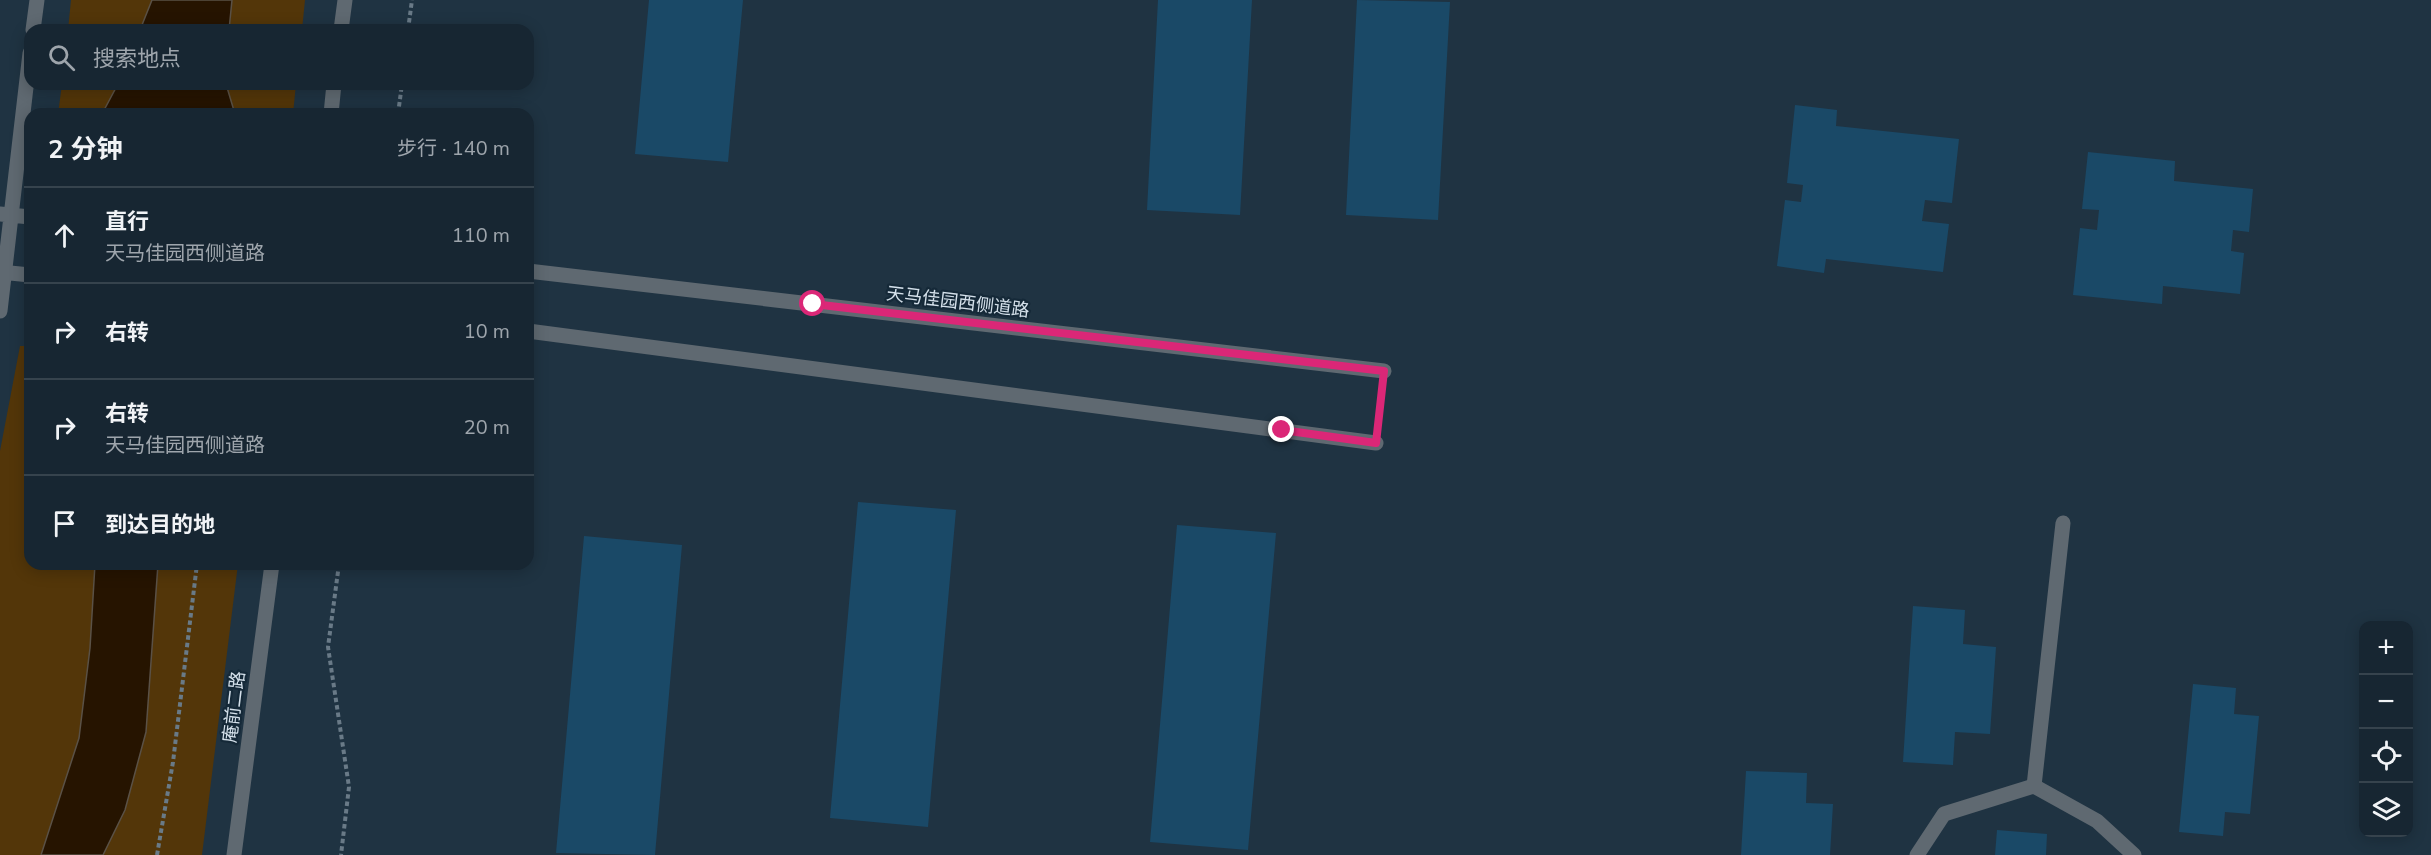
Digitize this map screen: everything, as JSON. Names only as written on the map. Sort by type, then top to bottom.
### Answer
[{"type":"street","points":[[34,24],[37,0]]},
{"type":"street","points":[[343,24],[345,0]]},
{"type":"street","points":[[0,311],[5,214],[24,90]]},
{"type":"street","points":[[332,108],[333,90]]},
{"type":"street","points":[[5,214],[24,216]]},
{"type":"street","points":[[2,272],[24,274]]},
{"type":"street","name":"天马佳园西侧道路","points":[[534,272],[1384,371]]},
{"type":"street","points":[[534,332],[1376,443]]},
{"type":"street","points":[[2034,786],[2063,523]]},
{"type":"street","name":"庵前二路","points":[[234,855],[271,570]]},
{"type":"street","points":[[1917,855],[1944,814],[2034,786],[2097,820],[2134,855]]},
{"type":"path","points":[[409,24],[412,0]]},
{"type":"path","points":[[399,108],[401,90]]},
{"type":"path","points":[[1376,443],[1384,371]]},
{"type":"path","points":[[157,855],[173,762],[196,570]]},
{"type":"path","points":[[338,570],[327,647],[349,787],[341,855]]},
{"type":"shaded area","points":[[71,0],[305,0],[303,24],[69,24]]},
{"type":"shaded area","points":[[152,0],[232,0],[230,24],[142,24]]},
{"type":"shaded area","points":[[61,90],[295,90],[294,108],[59,108]]},
{"type":"shaded area","points":[[115,90],[228,90],[233,108],[105,108]]},
{"type":"shaded area","points":[[20,346],[24,346],[24,570],[237,570],[202,855],[0,855],[0,451]]},
{"type":"shaded area","points":[[95,570],[158,570],[146,732],[125,810],[103,855],[41,855],[79,738],[90,648]]},
{"type":"building","points":[[649,0],[743,0],[728,162],[635,154]]},
{"type":"building","points":[[1158,0],[1252,0],[1240,215],[1147,210]]},
{"type":"building","points":[[1357,0],[1450,2],[1438,220],[1346,215]]},
{"type":"building","points":[[1795,105],[1837,110],[1836,126],[1959,139],[1952,203],[1925,200],[1922,221],[1949,224],[1943,272],[1826,259],[1824,273],[1777,266],[1785,200],[1801,202],[1803,185],[1787,183]]},
{"type":"building","points":[[2088,152],[2175,161],[2174,181],[2253,189],[2249,232],[2233,230],[2231,251],[2244,253],[2240,294],[2163,286],[2162,304],[2073,295],[2080,228],[2097,230],[2099,210],[2082,209]]},
{"type":"building","points":[[858,502],[956,510],[928,827],[830,818]]},
{"type":"building","points":[[1177,525],[1276,533],[1248,850],[1150,842]]},
{"type":"building","points":[[584,536],[682,545],[655,855],[556,853]]},
{"type":"building","points":[[1913,606],[1965,610],[1963,644],[1996,647],[1990,734],[1955,732],[1953,765],[1903,762]]},
{"type":"building","points":[[2193,684],[2236,688],[2234,714],[2259,716],[2250,814],[2225,812],[2223,836],[2179,832]]},
{"type":"building","points":[[1746,771],[1807,773],[1806,803],[1833,804],[1830,855],[1741,855]]},
{"type":"building","points":[[1997,830],[2047,834],[2046,855],[1995,855]]},
{"type":"route","points":[[813,304],[1384,371],[1376,443],[1282,430]]}]
